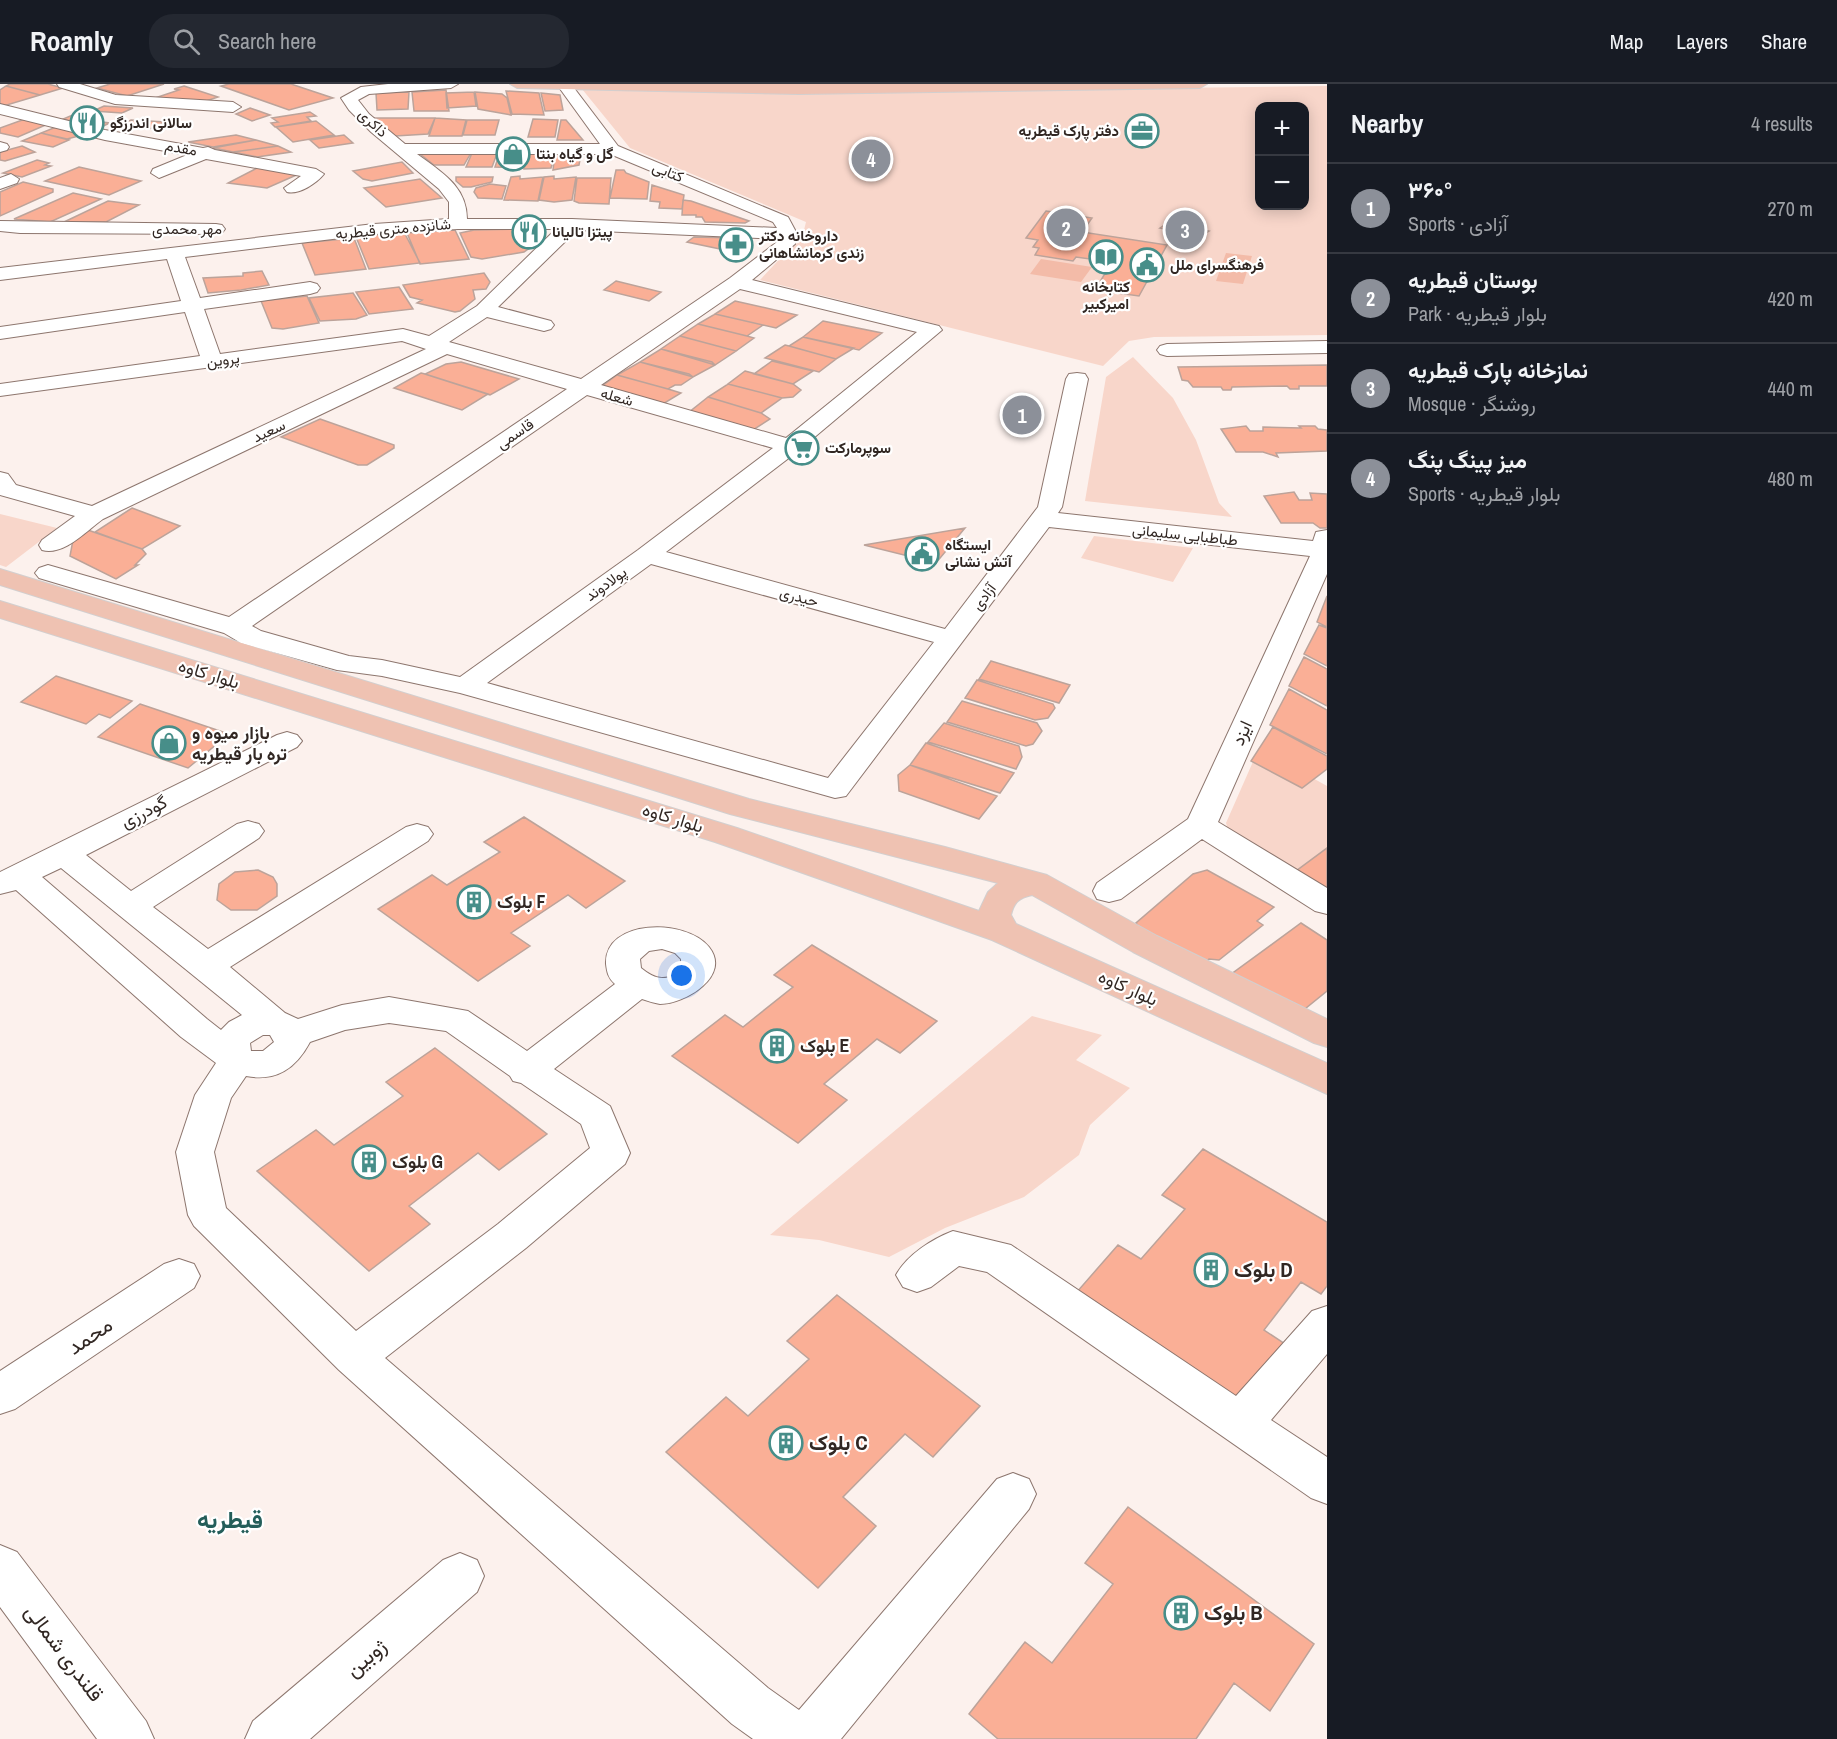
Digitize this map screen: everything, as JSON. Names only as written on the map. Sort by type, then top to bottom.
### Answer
[{"type":"main road","points":[[517,84],[800,87],[1200,84]]},
{"type":"main road","name":"بلوار کاوه","points":[[0,577],[741,807],[945,857],[1036,883],[1145,944],[1327,1034]]},
{"type":"main road","name":"بلوار کاوه","points":[[0,609],[726,835],[1004,932],[1321,1079]]},
{"type":"main road","points":[[914,900],[950,884],[951,870],[945,857]]},
{"type":"main road","points":[[1004,932],[994,915],[997,900],[1010,889],[1036,883]]},
{"type":"street","name":"ذاکری","points":[[451,84],[375,89],[354,94],[350,98],[366,117],[443,182],[456,199]]},
{"type":"street","points":[[565,86],[612,149]]},
{"type":"street","points":[[0,120],[48,103],[79,87],[116,99],[233,107]]},
{"type":"street","points":[[48,103],[73,110]]},
{"type":"street","name":"مقدم","points":[[0,109],[100,133],[316,174],[293,188]]},
{"type":"street","points":[[80,146],[100,133],[118,116]]},
{"type":"street","points":[[164,145],[197,134]]},
{"type":"street","points":[[402,149],[612,149]]},
{"type":"street","name":"کتابی","points":[[612,149],[779,218],[787,234]]},
{"type":"street","points":[[159,173],[208,152]]},
{"type":"street","points":[[456,199],[506,222]]},
{"type":"street","points":[[456,199],[458,224]]},
{"type":"street","name":"شانزده متری قیطریه","points":[[0,274],[374,229],[458,224],[506,222],[572,224],[787,234]]},
{"type":"street","name":"سعید","points":[[51,545],[94,514],[438,346],[484,310],[572,224]]},
{"type":"street","name":"مهر محمدی","points":[[0,226],[20,228],[374,229]]},
{"type":"street","name":"قاسمی","points":[[233,627],[737,282],[783,248],[787,234]]},
{"type":"street","points":[[174,252],[212,362]]},
{"type":"street","name":"پولادوند","points":[[465,686],[646,555],[790,446],[932,330],[737,282]]},
{"type":"street","points":[[0,333],[310,288]]},
{"type":"street","points":[[484,310],[544,325]]},
{"type":"street","name":"پروین","points":[[0,390],[403,335],[438,346]]},
{"type":"street","name":"شعله","points":[[438,346],[790,446]]},
{"type":"street","points":[[1167,350],[1327,347]]},
{"type":"street","name":"آزادی","points":[[465,686],[835,789],[952,639],[1046,513],[1077,379]]},
{"type":"street","points":[[0,478],[8,490],[94,514]]},
{"type":"street","name":"طباطبایی سلیمانی","points":[[1046,513],[1326,544]]},
{"type":"street","name":"ایزد","points":[[1201,825],[1326,544]]},
{"type":"street","name":"حیدری","points":[[646,555],[952,639]]},
{"type":"street","points":[[48,573],[233,627],[251,638],[347,664],[465,686]]},
{"type":"street","name":"گودرزی","points":[[10,880],[287,741]]},
{"type":"street","points":[[1109,891],[1201,825],[1327,903]]},
{"type":"street","points":[[129,907],[248,831]]},
{"type":"street","points":[[208,965],[417,834]]},
{"type":"street","points":[[63,853],[129,907],[208,965],[281,1028]]},
{"type":"street","points":[[10,880],[53,905],[194,1028],[238,1060]]},
{"type":"street","points":[[526,1071],[637,985]]},
{"type":"street","points":[[238,1060],[231,1049],[236,1035],[252,1024],[281,1028],[389,1010],[455,1020],[526,1071],[597,1116],[611,1153],[512,1236],[354,1357]]},
{"type":"street","points":[[238,1060],[214,1095],[195,1152],[208,1215],[354,1357],[750,1706],[797,1739]]},
{"type":"street","points":[[917,1275],[953,1248],[997,1257],[1327,1483]]},
{"type":"street","name":"محمد","points":[[0,1395],[179,1276]]},
{"type":"street","points":[[1240,1422],[1327,1324]]},
{"type":"street","points":[[808,1739],[1013,1494]]},
{"type":"street","name":"قلندری شمالی","points":[[0,1568],[128,1739]]},
{"type":"street","name":"ژوبین","points":[[271,1739],[460,1576]]},
{"type":"shaded area","points":[[1327,86],[1327,335],[1154,337],[1129,341],[1103,366],[760,280],[803,234],[806,222],[630,148],[582,89],[790,93]]},
{"type":"shaded area","points":[[1226,253],[1252,256],[1243,284],[1216,281]]},
{"type":"shaded area","points":[[1041,259],[1092,267],[1081,282],[1030,274]]},
{"type":"shaded area","points":[[1133,357],[1173,398],[1196,440],[1219,503],[1232,517],[1085,501],[1106,377]]},
{"type":"shaded area","points":[[0,514],[57,528],[6,567],[0,565]]},
{"type":"shaded area","points":[[1094,536],[1193,548],[1173,582],[1081,558]]},
{"type":"shaded area","points":[[1259,748],[1327,786],[1327,848],[1295,872],[1230,835],[1226,823]]},
{"type":"shaded area","points":[[1032,1016],[1102,1035],[1076,1060],[1130,1088],[1090,1125],[1079,1155],[1024,1197],[945,1228],[889,1257],[819,1240],[770,1235]]},
{"type":"building","points":[[10,84],[48,84],[63,88],[40,95],[6,86]]},
{"type":"building","points":[[110,84],[164,84],[127,96],[97,88]]},
{"type":"building","points":[[291,84],[333,98],[289,110],[221,86]]},
{"type":"building","points":[[6,86],[40,95],[0,107],[0,90]]},
{"type":"building","points":[[184,86],[218,97],[203,102],[149,100],[179,90],[174,89]]},
{"type":"building","points":[[446,90],[449,111],[414,111],[412,92]]},
{"type":"building","points":[[506,91],[539,93],[544,115],[512,114]]},
{"type":"building","points":[[409,92],[408,109],[377,110],[376,93]]},
{"type":"building","points":[[474,92],[476,106],[447,108],[446,93]]},
{"type":"building","points":[[475,92],[502,94],[507,98],[511,115],[478,109]]},
{"type":"building","points":[[541,93],[560,95],[563,110],[545,111]]},
{"type":"building","points":[[104,106],[133,108],[122,113],[93,111]]},
{"type":"building","points":[[250,108],[270,115],[252,121],[236,114]]},
{"type":"building","points":[[310,112],[316,116],[307,117],[311,121],[275,127],[271,123],[278,122],[272,118]]},
{"type":"building","points":[[75,114],[94,114],[77,123],[63,119]]},
{"type":"building","points":[[372,118],[435,118],[428,134],[395,136]]},
{"type":"building","points":[[435,118],[466,120],[462,136],[429,136]]},
{"type":"building","points":[[25,119],[48,124],[18,137],[0,133],[0,128]]},
{"type":"building","points":[[533,119],[558,120],[555,137],[528,137]]},
{"type":"building","points":[[131,120],[166,122],[149,129],[120,126]]},
{"type":"building","points":[[467,120],[499,120],[495,135],[463,135]]},
{"type":"building","points":[[561,120],[566,120],[583,140],[557,140]]},
{"type":"building","points":[[94,121],[110,123],[99,128],[85,125]]},
{"type":"building","points":[[316,121],[334,135],[293,142],[276,127]]},
{"type":"building","points":[[56,127],[83,135],[67,139],[41,133]]},
{"type":"building","points":[[41,133],[69,140],[53,147],[22,141]]},
{"type":"building","points":[[236,135],[256,140],[213,147],[188,142]]},
{"type":"building","points":[[344,135],[353,143],[319,148],[310,140]]},
{"type":"building","points":[[256,140],[278,146],[233,152],[213,148]]},
{"type":"building","points":[[22,146],[35,152],[5,161],[0,160],[0,152]]},
{"type":"building","points":[[278,146],[291,152],[257,157],[233,152]]},
{"type":"building","points":[[472,151],[464,165],[434,165],[420,154]]},
{"type":"building","points":[[473,151],[498,151],[492,167],[466,167]]},
{"type":"building","points":[[500,152],[527,152],[523,168],[495,167]]},
{"type":"building","points":[[528,152],[555,153],[551,168],[524,169]]},
{"type":"building","points":[[555,153],[581,154],[579,165],[553,170]]},
{"type":"building","points":[[37,160],[49,163],[45,165],[51,166],[22,177],[3,173]]},
{"type":"building","points":[[402,162],[413,173],[372,181],[363,179],[353,171]]},
{"type":"building","points":[[261,166],[301,173],[267,188],[228,183]]},
{"type":"building","points":[[79,167],[141,181],[109,195],[45,181]]},
{"type":"building","points":[[616,170],[624,170],[626,173],[649,182],[647,199],[610,198]]},
{"type":"building","points":[[520,176],[520,179],[543,177],[538,201],[504,200],[511,177]]},
{"type":"building","points":[[554,176],[554,179],[576,177],[572,200],[554,202],[539,200],[544,177]]},
{"type":"building","points":[[456,177],[493,177],[492,182],[463,187],[456,181]]},
{"type":"building","points":[[577,178],[611,178],[609,204],[574,201]]},
{"type":"building","points":[[420,179],[442,198],[386,207],[364,188]]},
{"type":"building","points":[[23,182],[53,189],[53,192],[0,216],[0,192]]},
{"type":"building","points":[[490,184],[506,186],[502,199],[478,198],[474,192],[476,188]]},
{"type":"building","points":[[652,185],[684,195],[682,209],[659,208],[660,202],[650,201]]},
{"type":"building","points":[[73,193],[101,199],[50,222],[14,219]]},
{"type":"building","points":[[683,200],[749,221],[745,223],[705,222],[702,217],[696,217],[696,215],[682,215]]},
{"type":"building","points":[[108,201],[139,205],[106,222],[64,222]]},
{"type":"building","points":[[1046,211],[1092,218],[1082,232],[1167,245],[1139,296],[1095,290],[1112,262],[1076,257],[1073,261],[1035,255],[1039,248],[1033,247],[1038,240],[1026,238]]},
{"type":"building","points":[[1169,222],[1209,231],[1201,236],[1160,228]]},
{"type":"building","points":[[524,229],[535,244],[524,252],[482,259],[471,257],[460,233],[474,230]]},
{"type":"building","points":[[455,230],[469,259],[420,264],[407,233]]},
{"type":"building","points":[[404,232],[420,263],[369,269],[356,237]]},
{"type":"building","points":[[694,237],[735,238],[750,241],[734,252],[687,242]]},
{"type":"building","points":[[354,238],[366,269],[315,275],[302,243]]},
{"type":"building","points":[[262,271],[269,285],[241,290],[208,293],[203,278],[243,276],[243,273]]},
{"type":"building","points":[[484,273],[490,282],[486,289],[473,290],[475,299],[460,311],[455,312],[417,303],[422,300],[410,297],[403,285]]},
{"type":"building","points":[[616,281],[661,292],[649,301],[604,290]]},
{"type":"building","points":[[399,287],[413,309],[369,314],[356,292]]},
{"type":"building","points":[[353,293],[367,315],[356,319],[320,321],[309,298]]},
{"type":"building","points":[[307,296],[319,323],[283,329],[272,328],[261,301]]},
{"type":"building","points":[[735,301],[797,315],[776,328],[715,314]]},
{"type":"building","points":[[715,314],[763,325],[747,336],[698,324]]},
{"type":"building","points":[[823,321],[882,333],[859,350],[803,337]]},
{"type":"building","points":[[698,324],[754,338],[736,351],[680,336]]},
{"type":"building","points":[[680,336],[736,351],[715,365],[661,349]]},
{"type":"building","points":[[803,337],[854,348],[836,359],[789,346]]},
{"type":"building","points":[[785,345],[836,359],[819,372],[765,358]]},
{"type":"building","points":[[661,349],[712,362],[715,365],[693,377],[640,362]]},
{"type":"building","points":[[772,361],[813,371],[793,384],[754,374]]},
{"type":"building","points":[[461,362],[519,379],[490,395],[425,374],[446,364]]},
{"type":"building","points":[[640,362],[693,377],[681,385],[668,389],[617,375]]},
{"type":"building","points":[[1327,365],[1327,386],[1299,386],[1299,389],[1290,389],[1287,386],[1232,387],[1231,390],[1223,390],[1221,387],[1193,387],[1188,381],[1182,380],[1178,367]]},
{"type":"building","points":[[745,371],[793,384],[801,390],[793,397],[782,398],[728,384]]},
{"type":"building","points":[[421,373],[488,394],[462,410],[394,388]]},
{"type":"building","points":[[617,375],[681,393],[658,407],[598,389]]},
{"type":"building","points":[[728,384],[782,398],[761,413],[708,397]]},
{"type":"building","points":[[708,397],[761,413],[770,419],[753,430],[688,413]]},
{"type":"building","points":[[320,419],[394,445],[394,448],[367,465],[358,465],[281,437]]},
{"type":"building","points":[[1246,426],[1250,431],[1263,431],[1263,427],[1315,426],[1318,429],[1327,430],[1327,451],[1276,453],[1278,457],[1263,452],[1236,452],[1221,429]]},
{"type":"building","points":[[1294,492],[1299,500],[1312,500],[1310,493],[1327,494],[1327,528],[1320,528],[1313,523],[1281,523],[1264,496]]},
{"type":"building","points":[[132,508],[180,526],[142,549],[95,532]]},
{"type":"building","name":"ایستگاه آتش نشانی","points":[[965,528],[936,563],[864,545]]},
{"type":"building","points":[[85,529],[142,549],[146,554],[135,565],[138,565],[116,579],[70,556],[73,540]]},
{"type":"building","points":[[1327,596],[1327,627],[1317,622]]},
{"type":"building","points":[[1319,625],[1327,628],[1327,666],[1304,654]]},
{"type":"building","points":[[1304,657],[1327,669],[1327,706],[1289,686]]},
{"type":"building","points":[[991,661],[1070,685],[1059,703],[979,679]]},
{"type":"building","points":[[56,676],[132,701],[110,718],[99,714],[86,724],[21,702]]},
{"type":"building","points":[[977,680],[1053,704],[1055,708],[1048,718],[1035,720],[965,698]]},
{"type":"building","points":[[1289,689],[1327,710],[1327,754],[1270,725]]},
{"type":"building","points":[[962,701],[1037,723],[1042,731],[1033,744],[1026,746],[947,722]]},
{"type":"building","points":[[140,704],[229,734],[188,768],[98,737]]},
{"type":"building","points":[[944,723],[1019,746],[1022,757],[1016,769],[928,742]]},
{"type":"building","points":[[1273,727],[1327,756],[1327,769],[1302,788],[1251,761]]},
{"type":"building","points":[[926,743],[1014,773],[1000,793],[910,765]]},
{"type":"building","points":[[910,765],[997,796],[979,819],[899,791],[898,775]]},
{"type":"building","name":"بلوک F","points":[[524,817],[625,881],[586,908],[568,895],[511,933],[530,946],[478,981],[378,909],[432,875],[447,885],[500,852],[484,842]]},
{"type":"building","points":[[1327,848],[1327,893],[1292,874]]},
{"type":"building","points":[[258,870],[273,877],[277,884],[277,896],[257,910],[231,910],[217,900],[219,884],[235,872]]},
{"type":"building","points":[[1207,870],[1274,907],[1257,921],[1263,925],[1219,960],[1209,959],[1201,968],[1140,929],[1136,923],[1193,874]]},
{"type":"building","points":[[1301,923],[1327,940],[1327,991],[1301,1012],[1230,975]]},
{"type":"building","name":"بلوک E","points":[[812,945],[937,1021],[900,1053],[877,1039],[824,1084],[847,1100],[798,1143],[672,1056],[725,1015],[743,1027],[793,987],[774,975]]},
{"type":"building","name":"بلوک G","points":[[435,1048],[547,1134],[499,1170],[478,1153],[409,1206],[430,1224],[369,1271],[257,1171],[316,1130],[334,1145],[403,1096],[386,1082]]},
{"type":"building","name":"بلوک D","points":[[1203,1149],[1327,1222],[1327,1286],[1321,1294],[1301,1282],[1264,1330],[1285,1344],[1241,1402],[1076,1293],[1118,1245],[1141,1259],[1185,1209],[1162,1195]]},
{"type":"building","name":"بلوک C","points":[[837,1295],[980,1406],[933,1457],[905,1434],[843,1497],[876,1526],[818,1588],[666,1452],[726,1397],[748,1416],[809,1359],[787,1341]]},
{"type":"building","name":"بلوک B","points":[[1128,1507],[1314,1644],[1270,1711],[1234,1683],[1196,1739],[998,1739],[969,1714],[1025,1642],[1052,1663],[1113,1584],[1085,1563]]},
{"type":"place","name":"سالانی اندرزگو","points":[[87,123]]},
{"type":"place","name":"دفتر پارک قیطریه","points":[[1142,131]]},
{"type":"place","name":"گل و گیاه بنتا","points":[[513,154]]},
{"type":"place","name":"میز پینگ پنگ","points":[[871,159]]},
{"type":"place","name":"بوستان قیطریه","points":[[1066,228]]},
{"type":"place","name":"نمازخانه پارک قیطریه","points":[[1185,230]]},
{"type":"place","name":"پیتزا تالیانا","points":[[529,232]]},
{"type":"place","name":"داروخانه دکتر زندی کرمانشاهانی","points":[[736,245]]},
{"type":"place","name":"کتابخانه امیرکبیر","points":[[1106,257]]},
{"type":"place","name":"فرهنگسرای ملل","points":[[1147,265]]},
{"type":"place","name":"۳۶۰°","points":[[1022,415]]},
{"type":"place","name":"سوپرمارکت","points":[[802,448]]},
{"type":"place","name":"ایستگاه آتش نشانی","points":[[922,554]]},
{"type":"place","name":"بازار میوه و تره بار قیطریه","points":[[169,743]]},
{"type":"place","name":"بلوک F","points":[[474,902]]},
{"type":"place","name":"بلوک E","points":[[777,1046]]},
{"type":"place","name":"بلوک G","points":[[369,1162]]},
{"type":"place","name":"بلوک D","points":[[1211,1270]]},
{"type":"place","name":"بلوک C","points":[[786,1443]]},
{"type":"place","name":"بلوک B","points":[[1181,1613]]},
{"type":"district","name":"قیطریه","points":[[230,1520]]}]
